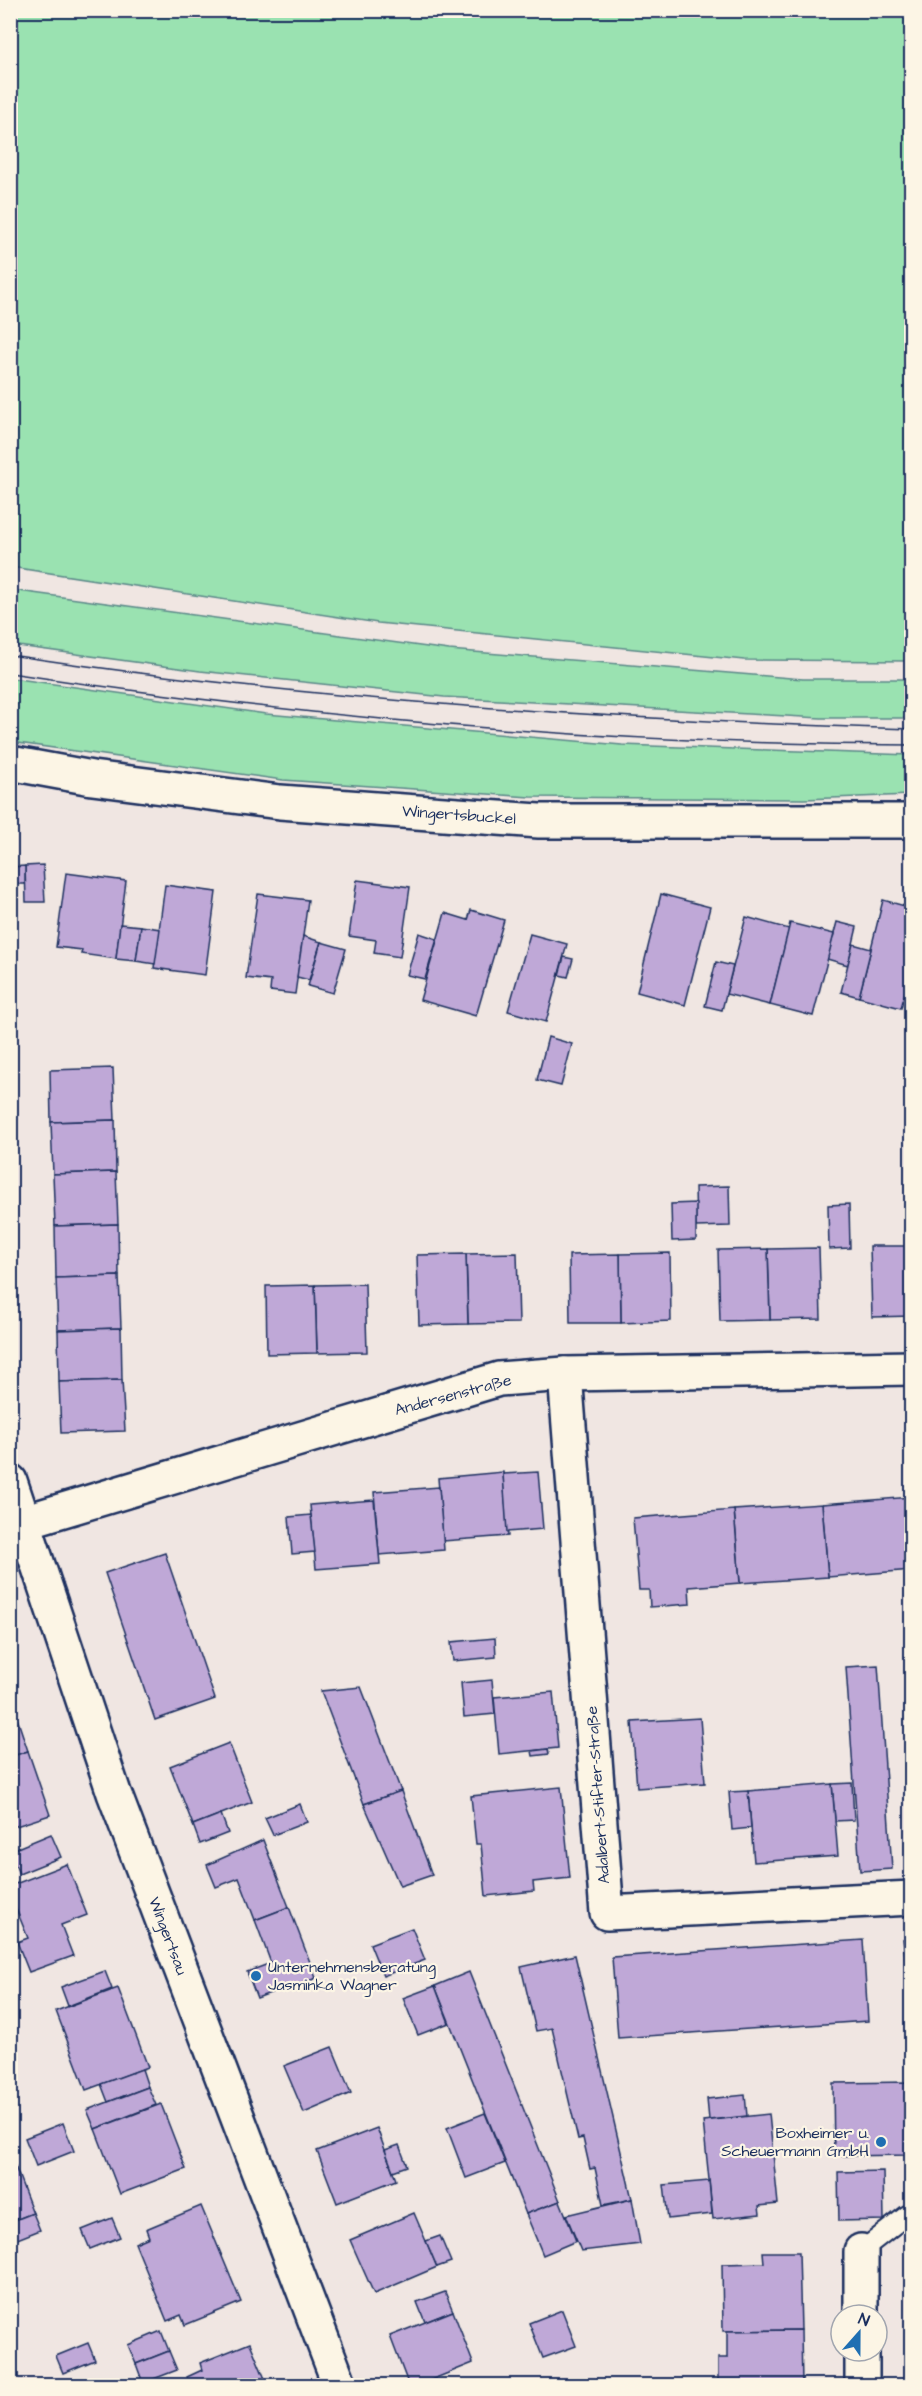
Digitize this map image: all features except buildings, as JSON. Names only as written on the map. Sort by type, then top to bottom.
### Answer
[{"type":"street","name":"Wingertsbuckel","points":[[10,763],[93,778],[280,802],[539,821],[912,821]]},
{"type":"street","name":"Andersenstraße","points":[[18,1523],[499,1379],[565,1374],[912,1368]]},
{"type":"street","name":"Adalbert-Stifter-Straße","points":[[565,1374],[608,1913],[912,1898]]},
{"type":"street","name":"Wingertsau","points":[[10,1481],[18,1523],[114,1793],[340,2385]]},
{"type":"street","points":[[861,2252],[861,2303]]},
{"type":"street","points":[[862,2363],[862,2385]]},
{"type":"lane","points":[[861,2252],[907,2216]]},
{"type":"green space","points":[[10,11],[911,11],[911,661],[744,660],[378,623],[11,567]]},
{"type":"green space","points":[[11,590],[449,650],[803,679],[911,679],[911,718],[821,718],[444,697],[200,671],[11,645]]},
{"type":"green space","points":[[11,678],[266,714],[622,745],[911,755],[911,795],[804,799],[530,797],[283,780],[11,742]]},
{"type":"tram line","points":[[10,655],[235,684],[460,706],[686,720],[912,729]]},
{"type":"tram line","points":[[10,673],[234,703],[460,726],[686,740],[912,745]]},
{"type":"place","name":"Unternehmensberatung Jasminka Wagner","points":[[256,1976]]},
{"type":"place","name":"Boxheimer u. Scheuermann GmbH","points":[[881,2142]]}]
